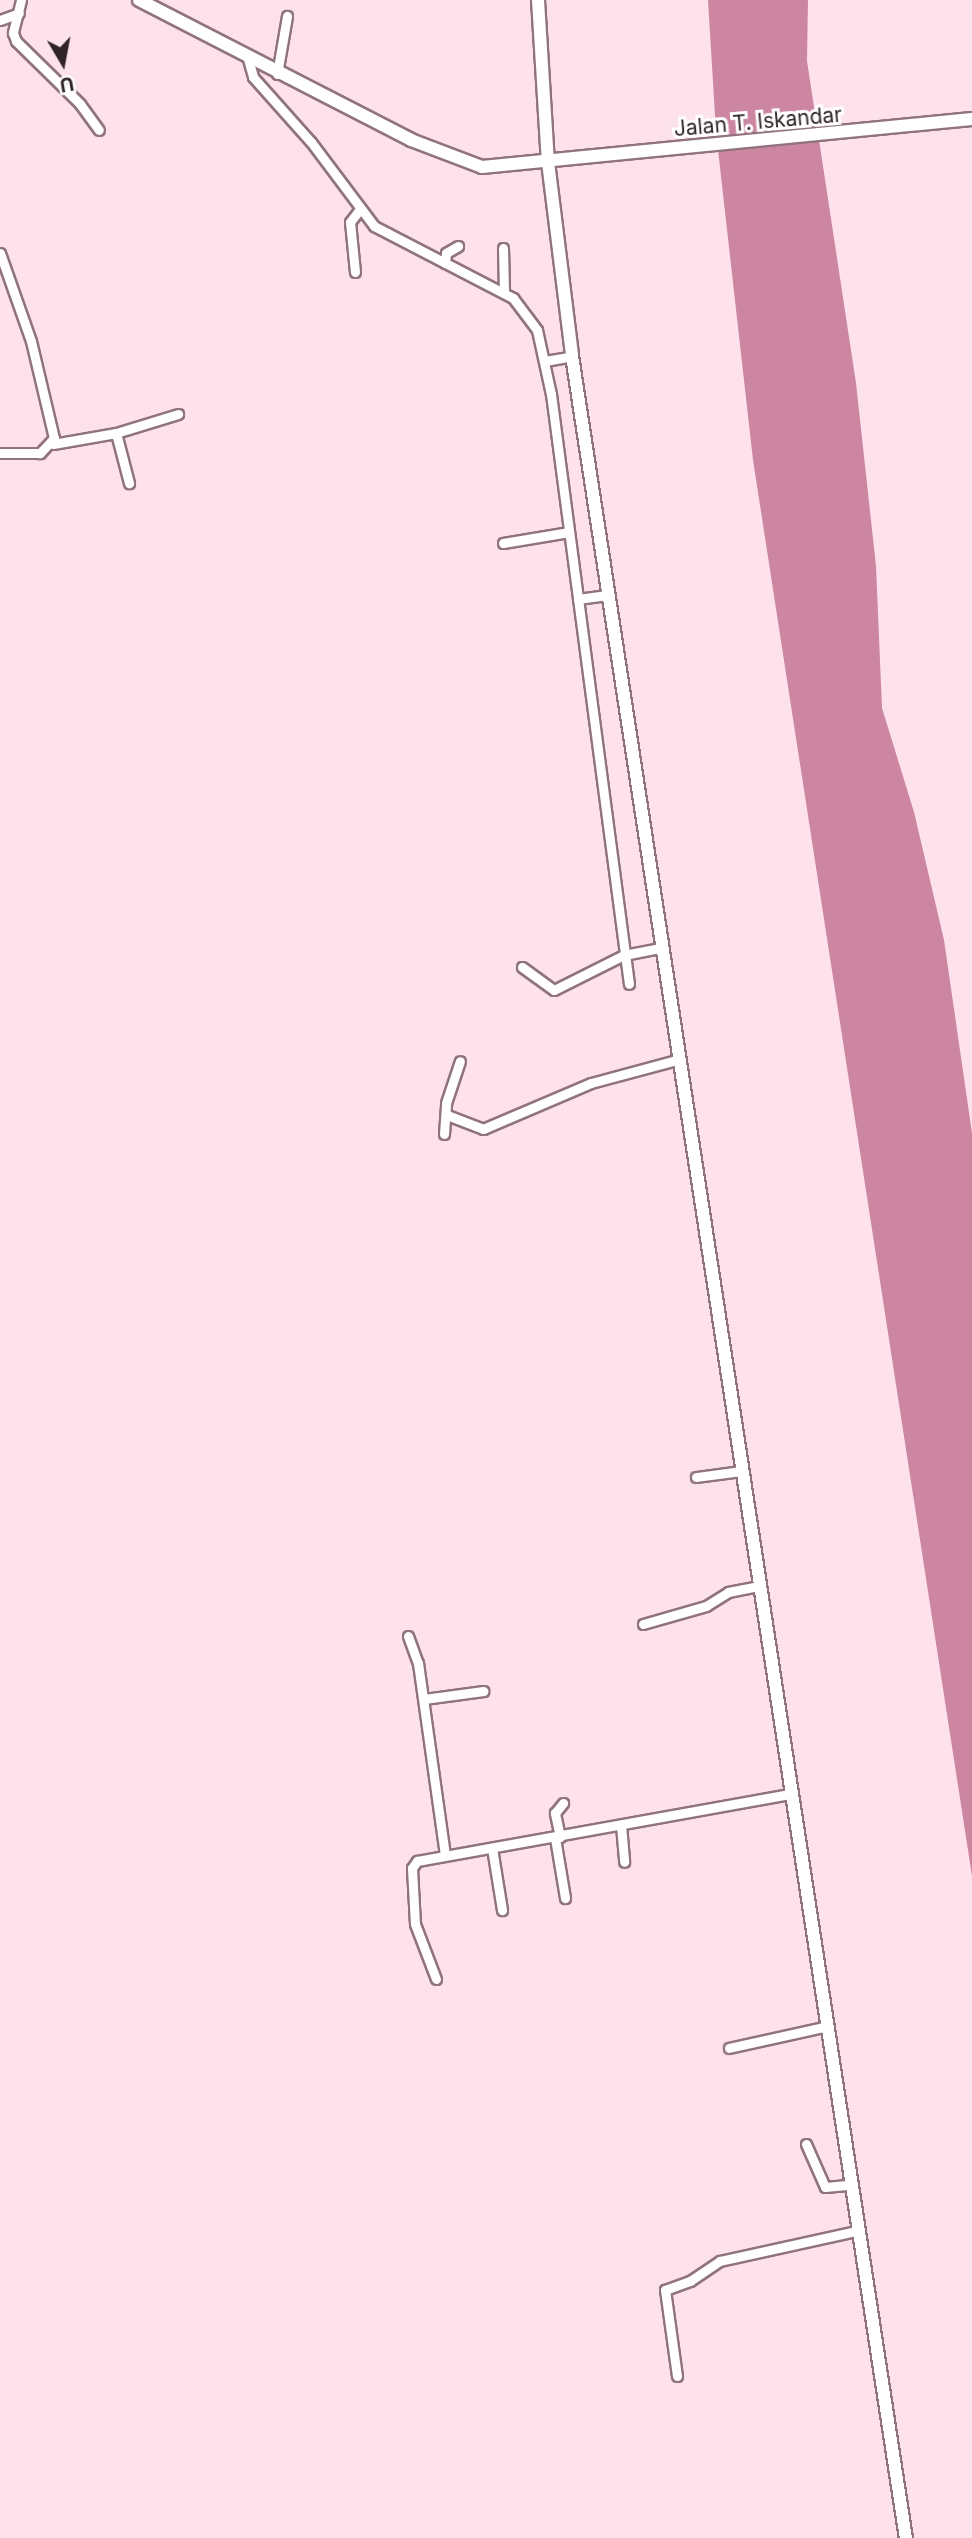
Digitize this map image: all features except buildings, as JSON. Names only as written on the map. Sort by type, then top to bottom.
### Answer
[{"type":"street","points":[[21,0],[13,33],[16,41],[49,78],[74,97],[99,130]]},
{"type":"street","name":"Jalan T. Iskandar","points":[[139,0],[277,74],[471,165],[548,162],[972,119]]},
{"type":"street","points":[[538,0],[548,162],[603,595],[741,1471],[786,1795],[828,2026],[845,2186],[906,2538]]},
{"type":"street","points":[[0,20],[19,13]]},
{"type":"street","points":[[277,74],[287,16]]},
{"type":"street","points":[[248,59],[253,77],[311,142],[360,209],[381,232],[504,292],[530,315],[545,361],[629,984]]},
{"type":"street","points":[[355,272],[350,222],[360,209]]},
{"type":"street","points":[[445,264],[446,253],[458,246]]},
{"type":"street","points":[[503,248],[504,292]]},
{"type":"street","points":[[0,253],[50,404],[53,444]]},
{"type":"street","points":[[545,361],[572,356]]},
{"type":"street","points":[[0,453],[40,453],[53,444],[116,433],[178,414]]},
{"type":"street","points":[[116,433],[129,483]]},
{"type":"street","points":[[503,543],[569,532]]},
{"type":"street","points":[[579,599],[603,595]]},
{"type":"street","points":[[522,967],[554,990],[626,954],[657,949]]},
{"type":"street","points":[[447,1115],[482,1129],[591,1083],[677,1060]]},
{"type":"street","points":[[444,1134],[460,1061]]},
{"type":"street","points":[[696,1477],[741,1471]]},
{"type":"street","points":[[643,1625],[706,1606],[728,1592],[755,1587]]},
{"type":"street","points":[[408,1636],[418,1663],[445,1856]]},
{"type":"street","points":[[424,1699],[483,1691]]},
{"type":"street","points":[[436,1979],[415,1924],[412,1868],[417,1861],[786,1795]]},
{"type":"street","points":[[563,1803],[555,1813],[565,1898]]},
{"type":"street","points":[[621,1825],[624,1862]]},
{"type":"street","points":[[492,1848],[502,1910]]},
{"type":"street","points":[[729,2048],[828,2026]]},
{"type":"street","points":[[806,2144],[821,2182],[829,2189],[845,2186]]},
{"type":"street","points":[[677,2376],[665,2290],[691,2281],[720,2261],[854,2232]]},
{"type":"shaded area","points":[[708,0],[808,0],[807,61],[856,383],[876,566],[882,708],[914,812],[944,940],[972,1133],[972,1876],[753,460],[716,132]]}]
